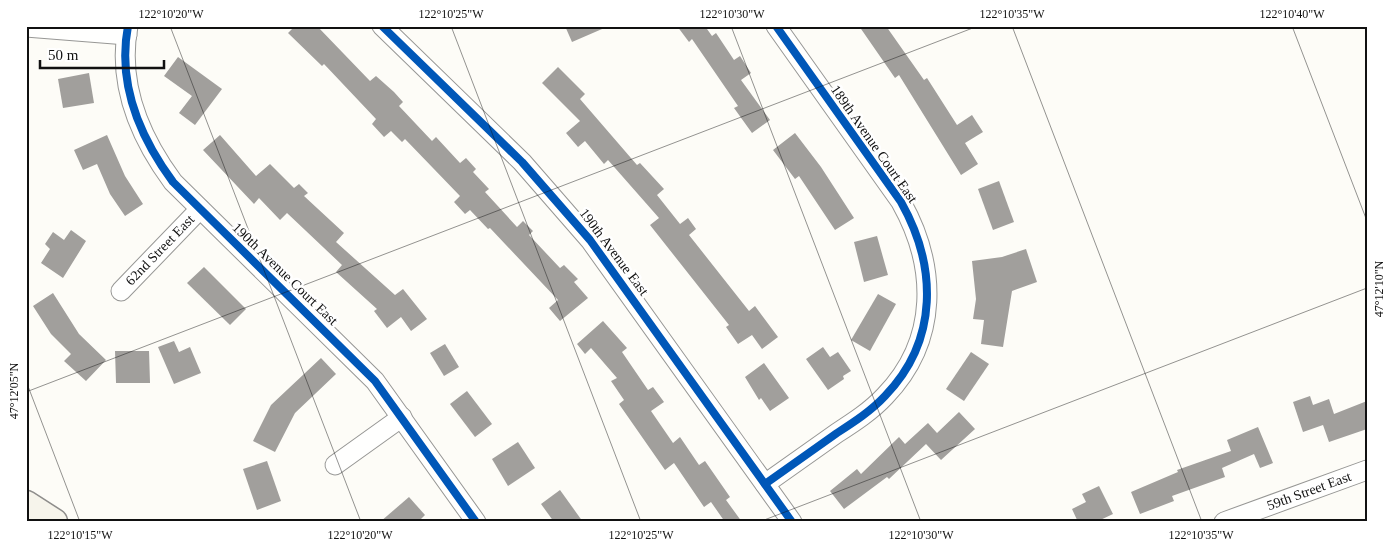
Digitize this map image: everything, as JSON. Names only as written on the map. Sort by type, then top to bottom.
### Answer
[{"type":"street","name":"190th Avenue East","points":[[382,26],[522,162],[590,240],[792,522]]},
{"type":"street","name":"189th Avenue Court East","points":[[765,484],[864,415],[893,388],[908,366],[919,342],[926,316],[928,290],[923,250],[914,225],[901,202],[776,26]]},
{"type":"street","points":[[26,27],[128,31]]},
{"type":"street","name":"190th Avenue Court East","points":[[128,31],[126,66],[130,98],[140,128],[154,156],[172,182],[375,381],[476,522]]},
{"type":"street","name":"62nd Street East","points":[[121,291],[200,209]]},
{"type":"street","points":[[335,465],[402,418]]},
{"type":"street","name":"59th Street East","points":[[1224,522],[1367,470]]},
{"type":"street","points":[[26,504],[54,522]]},
{"type":"building","points":[[295,26],[317,26],[370,81],[376,76],[394,92],[403,102],[399,106],[432,141],[436,137],[460,163],[466,158],[476,169],[473,172],[489,189],[485,192],[517,227],[523,221],[533,231],[529,235],[560,268],[564,265],[578,279],[574,282],[588,298],[560,321],[549,308],[558,300],[490,228],[488,229],[470,210],[465,214],[454,202],[460,196],[405,139],[402,142],[391,131],[384,137],[372,124],[376,119],[324,64],[322,66],[288,33]]},
{"type":"building","points":[[565,26],[609,26],[572,42]]},
{"type":"building","points":[[677,26],[711,26],[707,29],[712,36],[716,33],[734,60],[740,56],[751,73],[741,80],[770,120],[752,133],[734,108],[738,106],[692,39],[689,42]]},
{"type":"building","points":[[859,26],[886,26],[924,80],[927,78],[957,125],[972,115],[983,132],[965,143],[978,164],[961,175],[899,75],[895,78]]},
{"type":"building","points":[[178,57],[222,89],[195,125],[179,113],[192,96],[164,76]]},
{"type":"building","points":[[558,67],[585,94],[580,99],[637,165],[640,163],[664,189],[657,195],[680,224],[688,218],[696,229],[689,235],[749,311],[755,306],[778,337],[762,349],[752,335],[738,344],[726,327],[729,325],[650,225],[659,218],[608,160],[604,164],[585,141],[578,147],[566,133],[580,121],[542,83]]},
{"type":"building","points":[[89,73],[94,103],[63,108],[58,79]]},
{"type":"building","points":[[795,133],[821,167],[854,218],[835,230],[799,176],[795,179],[773,150]]},
{"type":"building","points":[[107,135],[125,176],[143,204],[125,216],[110,194],[97,164],[83,170],[74,150]]},
{"type":"building","points":[[220,135],[256,176],[270,164],[294,188],[299,184],[308,193],[304,196],[344,233],[336,242],[395,295],[403,289],[427,319],[411,331],[401,317],[387,328],[374,311],[377,309],[336,272],[342,265],[287,213],[280,220],[259,198],[254,204],[203,150]]},
{"type":"building","points":[[999,181],[1014,222],[993,230],[978,189]]},
{"type":"building","points":[[71,230],[86,241],[63,278],[41,263],[50,249],[45,244],[53,232],[64,240]]},
{"type":"building","points":[[877,236],[888,275],[864,282],[854,242]]},
{"type":"building","points":[[1026,249],[1037,282],[1012,291],[1003,347],[981,344],[984,320],[973,319],[976,299],[972,261],[1002,257]]},
{"type":"building","points":[[204,267],[246,309],[230,325],[187,283]]},
{"type":"building","points":[[53,293],[79,334],[106,360],[86,381],[64,361],[71,354],[51,334],[33,306]]},
{"type":"building","points":[[878,294],[896,304],[870,351],[851,340]]},
{"type":"building","points":[[603,321],[627,348],[622,352],[648,390],[653,387],[664,402],[651,411],[673,443],[680,437],[699,465],[705,461],[730,497],[726,500],[742,522],[725,522],[711,502],[704,507],[674,463],[665,470],[619,404],[624,400],[611,381],[617,378],[591,348],[585,354],[577,344]]},
{"type":"building","points":[[174,341],[179,352],[190,347],[201,373],[174,384],[158,347]]},
{"type":"building","points":[[445,344],[459,367],[444,376],[430,353]]},
{"type":"building","points":[[823,347],[830,357],[838,352],[851,371],[843,376],[844,379],[828,390],[806,359]]},
{"type":"building","points":[[115,351],[149,351],[150,383],[116,383]]},
{"type":"building","points":[[971,352],[989,364],[964,401],[946,389]]},
{"type":"building","points":[[321,358],[336,374],[295,413],[275,452],[253,441],[271,405]]},
{"type":"building","points":[[764,363],[789,398],[770,411],[761,398],[759,400],[745,377]]},
{"type":"building","points":[[467,391],[492,424],[475,437],[450,404]]},
{"type":"building","points":[[1310,396],[1313,405],[1329,399],[1334,414],[1367,401],[1367,429],[1329,442],[1323,425],[1303,432],[1293,402]]},
{"type":"building","points":[[959,412],[975,429],[941,460],[926,444],[889,479],[887,477],[844,509],[830,491],[857,469],[861,474],[899,437],[905,444],[928,423],[937,433]]},
{"type":"building","points":[[1258,427],[1273,463],[1260,468],[1254,454],[1222,468],[1225,477],[1172,496],[1174,501],[1140,514],[1131,492],[1178,472],[1177,470],[1231,451],[1227,440]]},
{"type":"building","points":[[518,442],[535,468],[508,486],[492,459]]},
{"type":"building","points":[[267,461],[281,501],[257,510],[243,469]]},
{"type":"building","points":[[1099,486],[1113,514],[1096,522],[1078,522],[1072,509],[1086,502],[1082,494]]},
{"type":"building","points":[[560,490],[583,522],[554,522],[541,504]]},
{"type":"building","points":[[409,497],[425,515],[418,522],[380,522]]},
{"type":"cycle path","points":[[128,26],[125,47],[128,89],[141,128],[173,182],[375,381],[476,522]]},
{"type":"cycle path","points":[[382,26],[522,162],[590,240],[792,522]]},
{"type":"cycle path","points":[[765,484],[862,416],[885,396],[903,374],[915,351],[923,327],[927,302],[926,277],[921,251],[913,226],[901,202],[776,26]]}]
